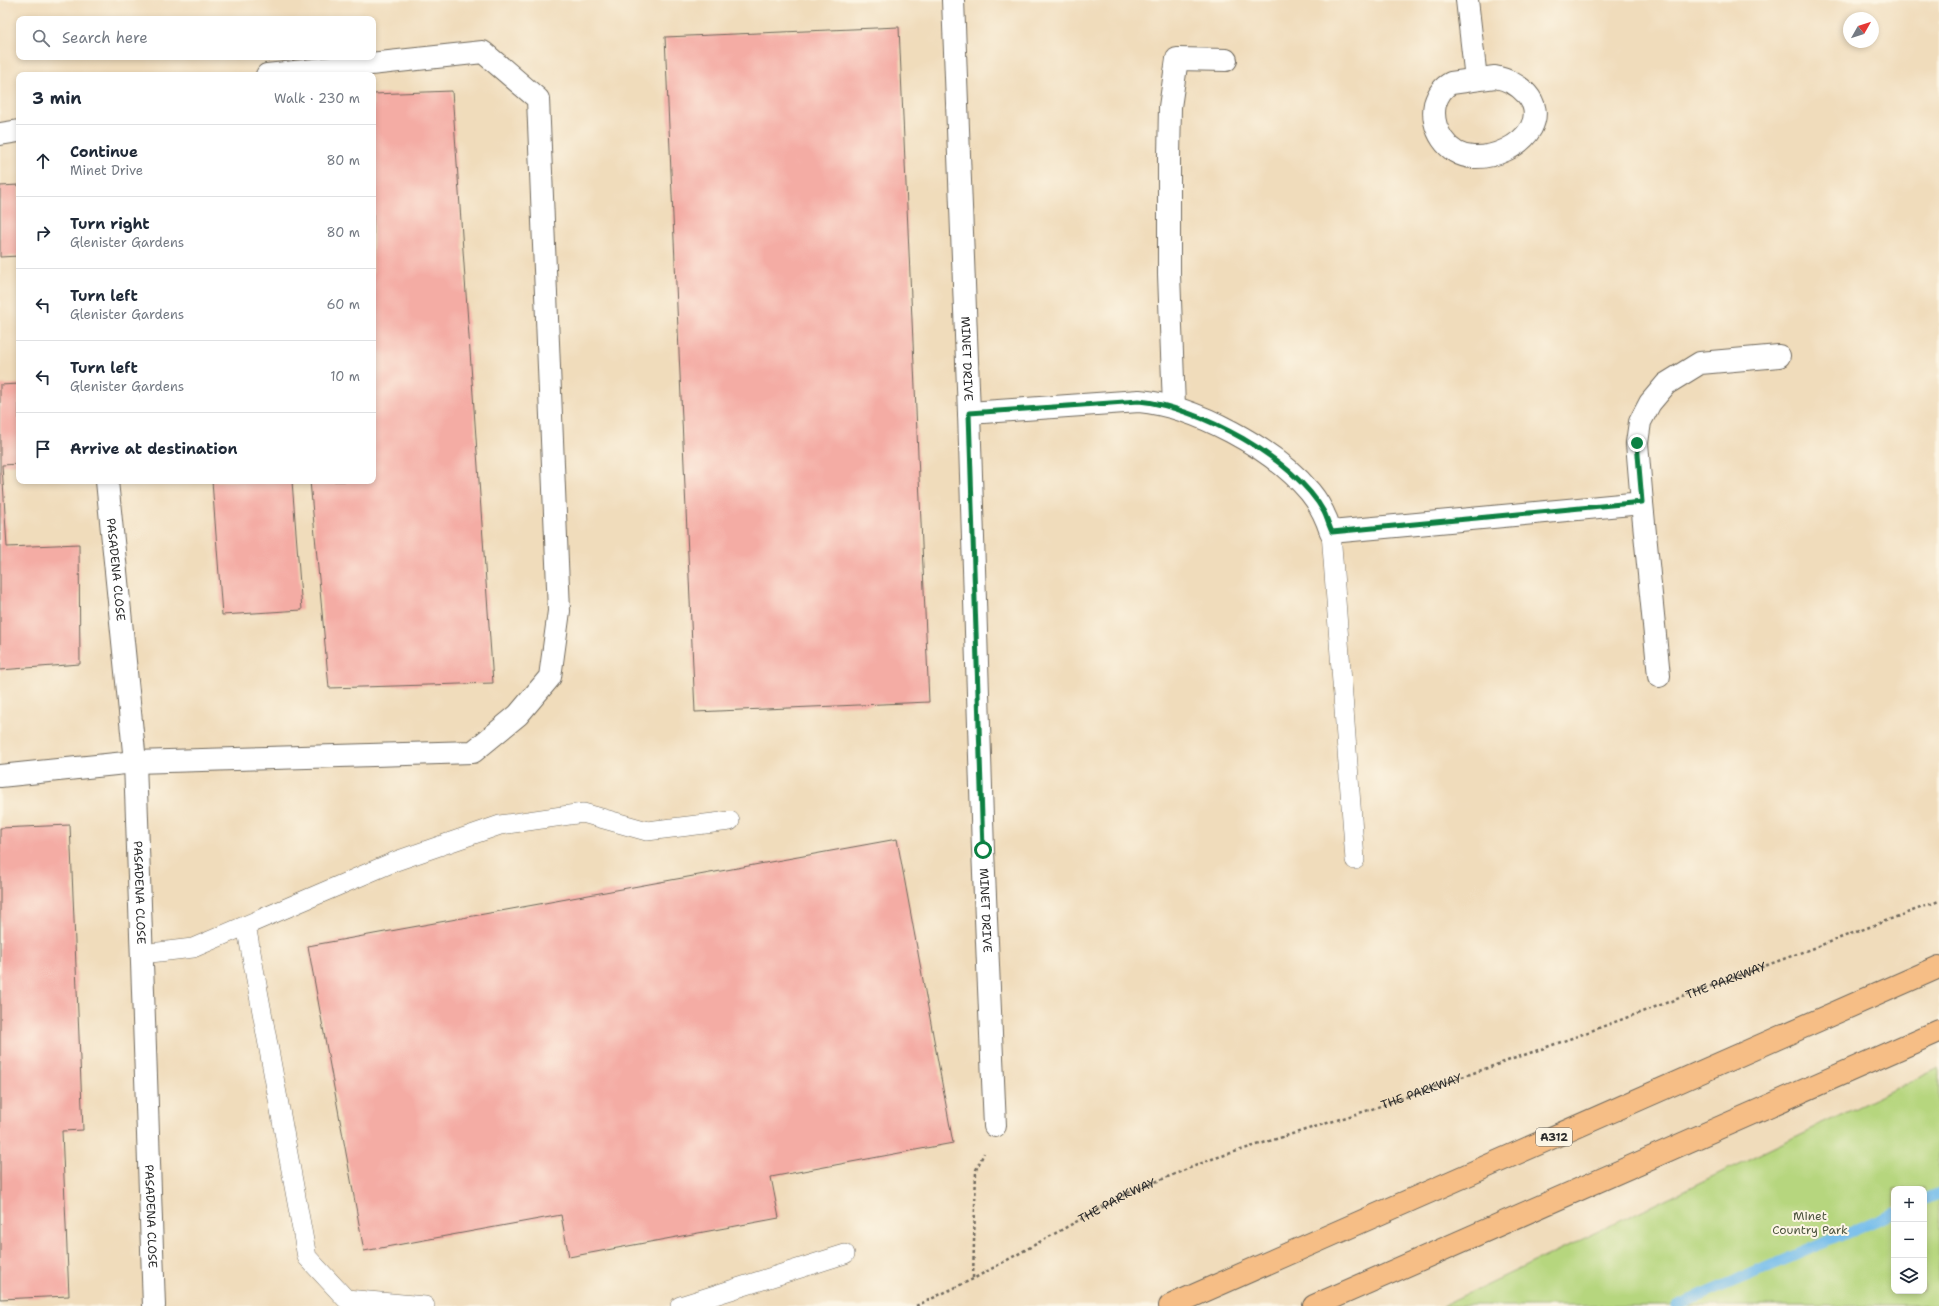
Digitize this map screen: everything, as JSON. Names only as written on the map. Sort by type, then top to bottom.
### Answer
[{"type":"highway","name":"A312","points":[[1170,1306],[1939,967]]},
{"type":"highway","points":[[1314,1306],[1939,1031]]},
{"type":"street","name":"MINET DRIVE","points":[[953,0],[969,413],[983,850],[996,1126]]},
{"type":"street","points":[[1467,0],[1476,79]]},
{"type":"street","points":[[0,776],[135,762],[473,752],[518,715],[550,676],[559,610],[538,99],[482,52],[295,72]]},
{"type":"street","points":[[1174,407],[1169,282],[1169,156],[1170,107],[1177,59],[1226,60]]},
{"type":"street","points":[[1495,77],[1508,80],[1516,84],[1530,99],[1534,107],[1534,116],[1532,127],[1518,143],[1502,152],[1473,157],[1464,155],[1454,150],[1441,138],[1437,130],[1434,113],[1437,99],[1445,86],[1451,83],[1476,79],[1495,77]]},
{"type":"street","points":[[0,134],[16,131]]},
{"type":"street","points":[[1659,676],[1637,443],[1640,422],[1650,403],[1666,384],[1700,363],[1779,356]]},
{"type":"street","points":[[969,413],[1139,401],[1158,403],[1174,407],[1228,430],[1291,472],[1310,493],[1324,513],[1332,532],[1642,502]]},
{"type":"street","name":"PASADENA CLOSE","points":[[107,484],[135,762],[154,1306]]},
{"type":"lane","points":[[1332,532],[1354,860]]},
{"type":"lane","points":[[142,954],[193,948],[396,861],[500,825],[583,813],[647,831],[730,821]]},
{"type":"lane","points":[[246,925],[306,1257],[346,1299],[425,1306]]},
{"type":"lane","points":[[680,1306],[845,1254]]},
{"type":"path","name":"THE PARKWAY","points":[[916,1306],[974,1279],[1128,1193],[1212,1159],[1369,1110],[1572,1038],[1939,901]]},
{"type":"path","points":[[974,1279],[976,1170]]},
{"type":"green space","name":"Minet Country Park","points":[[1939,1068],[1939,1306],[1442,1306]]},
{"type":"building","points":[[899,27],[929,702],[695,712],[665,37]]},
{"type":"building","points":[[452,91],[493,683],[329,688],[310,484],[376,484],[376,94]]},
{"type":"building","points":[[16,185],[16,256],[0,257],[0,186]]},
{"type":"building","points":[[16,384],[16,464],[2,465],[7,547],[79,544],[80,664],[0,670],[0,385]]},
{"type":"building","points":[[212,484],[292,484],[302,610],[222,615]]},
{"type":"building","points":[[70,825],[83,1130],[62,1131],[69,1296],[0,1299],[0,828]]},
{"type":"building","points":[[897,839],[953,1143],[771,1177],[779,1218],[569,1257],[561,1215],[364,1251],[308,946]]},
{"type":"waterway","points":[[1927,1199],[1939,1194]]},
{"type":"waterway","points":[[1676,1306],[1891,1214]]},
{"type":"route","points":[[983,850],[969,413],[1139,401],[1158,403],[1174,407],[1228,430],[1265,453],[1291,472],[1310,493],[1324,513],[1332,532],[1642,502],[1637,443]]}]
